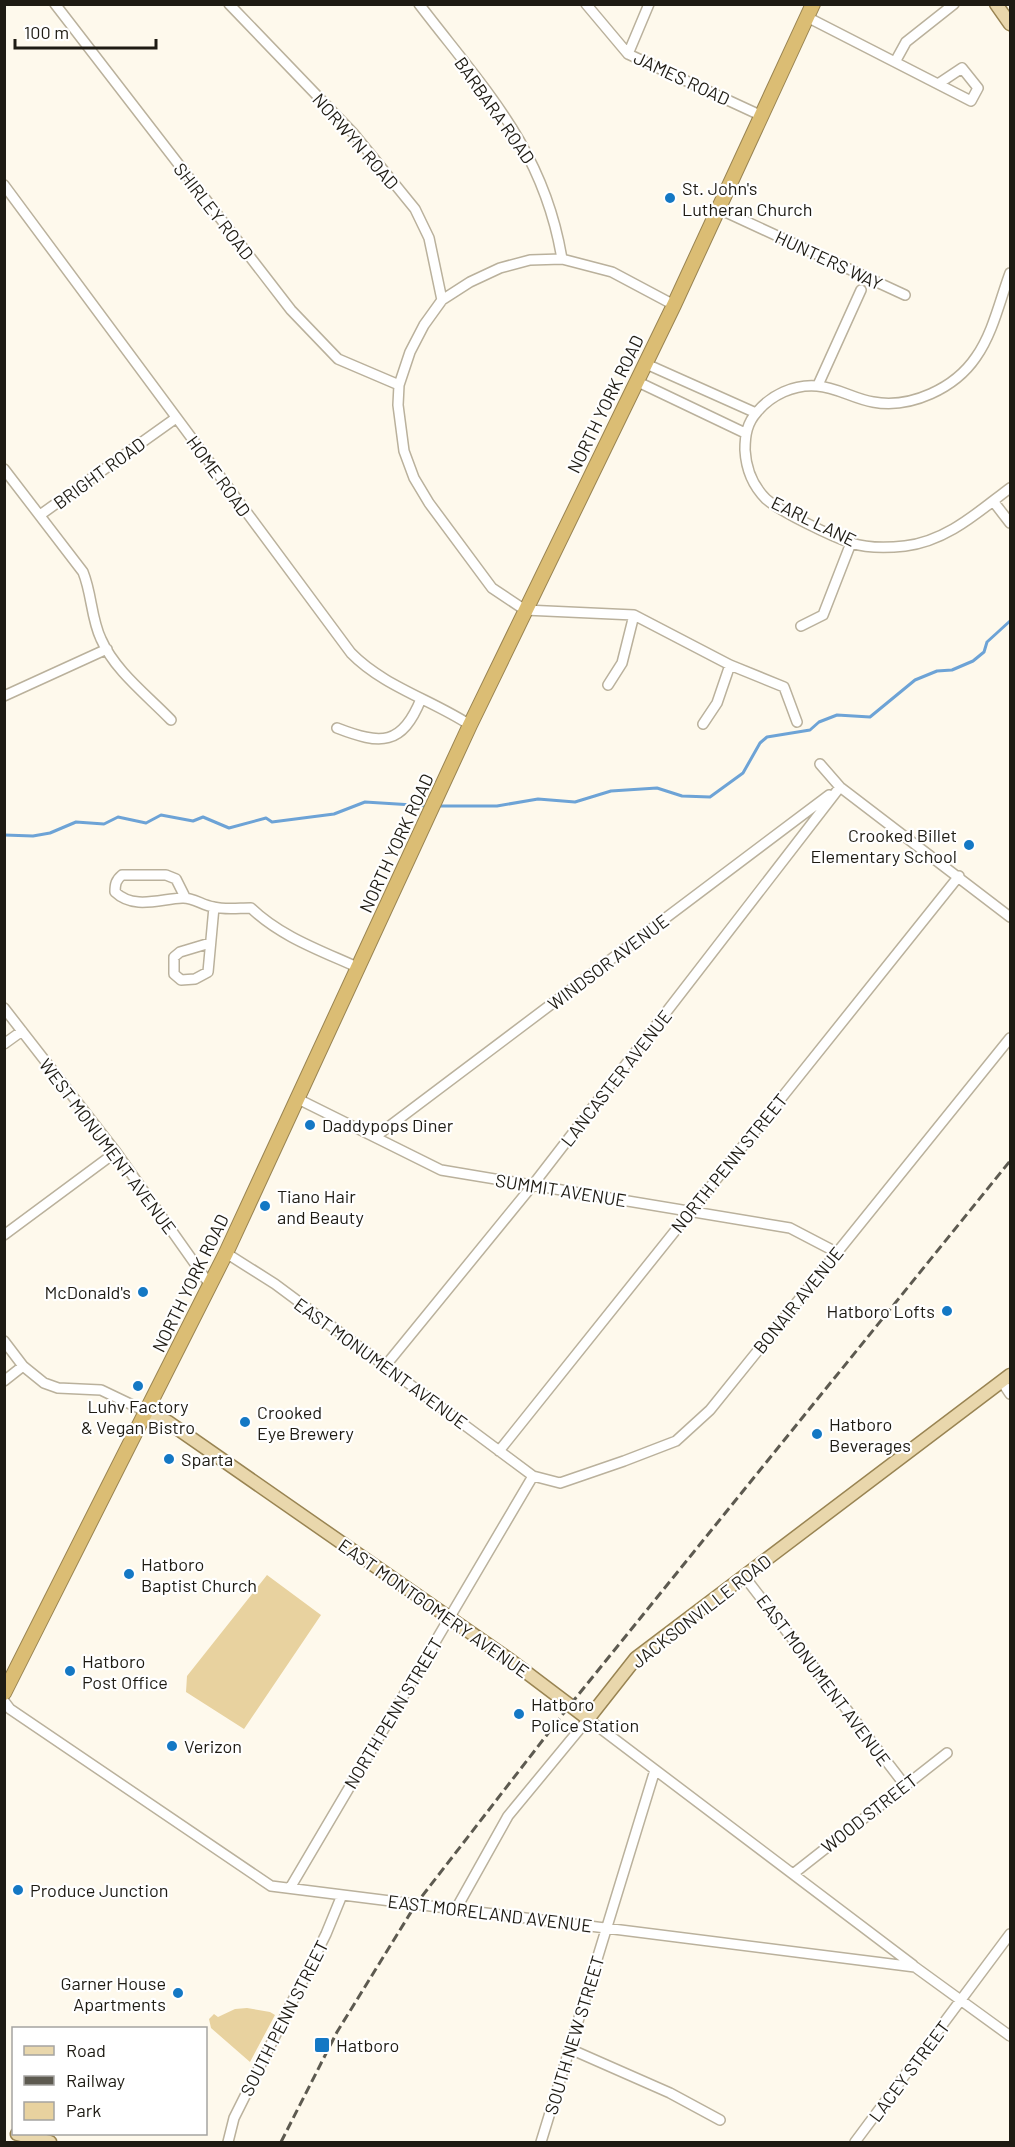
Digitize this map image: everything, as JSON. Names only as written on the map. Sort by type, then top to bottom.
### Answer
[{"type":"highway","name":"NORTH YORK ROAD","points":[[4,1694],[226,1253],[470,724],[674,305],[810,11]]},
{"type":"main road","points":[[996,4],[1011,24]]},
{"type":"main road","name":"JACKSONVILLE ROAD","points":[[588,1719],[636,1658],[1006,1379]]},
{"type":"main road","name":"EAST MONTGOMERY AVENUE","points":[[147,1412],[168,1422],[449,1618],[588,1719]]},
{"type":"main road","points":[[23,2135],[50,2142]]},
{"type":"street","name":"SHIRLEY ROAD","points":[[55,4],[291,310],[338,359],[399,385]]},
{"type":"street","name":"NORWYN ROAD","points":[[229,4],[354,134],[415,209],[429,238],[442,300]]},
{"type":"street","name":"BARBARA ROAD","points":[[419,4],[499,107],[530,155],[551,210],[562,259]]},
{"type":"street","name":"JAMES ROAD","points":[[586,4],[628,54],[762,116]]},
{"type":"street","points":[[628,54],[649,4]]},
{"type":"street","points":[[895,62],[906,42],[954,4]]},
{"type":"street","points":[[810,11],[895,62],[938,84]]},
{"type":"street","name":"HOME ROAD","points":[[4,185],[351,653],[361,664],[470,724]]},
{"type":"street","name":"HUNTERS WAY","points":[[719,209],[905,295]]},
{"type":"street","points":[[674,305],[612,272],[562,259],[530,260],[500,268],[442,300],[424,325],[410,352],[399,385],[398,421],[404,451],[414,478],[429,503],[492,588],[525,610],[634,615],[730,665],[784,687],[797,722]]},
{"type":"street","points":[[636,381],[745,433],[756,413],[768,400],[800,387],[818,386],[876,403],[914,400],[933,394],[965,371],[977,357],[1010,274]]},
{"type":"street","points":[[818,386],[861,290]]},
{"type":"street","points":[[644,363],[756,413]]},
{"type":"street","name":"BRIGHT ROAD","points":[[4,469],[40,515],[176,418]]},
{"type":"street","name":"EARL LANE","points":[[745,433],[749,471],[756,487],[767,499],[779,508],[851,543],[893,547],[922,543],[950,532],[1011,488]]},
{"type":"street","points":[[993,501],[1011,524]]},
{"type":"street","points":[[40,515],[83,572],[89,586],[101,639],[107,649],[117,664],[171,720]]},
{"type":"street","points":[[801,626],[823,615],[851,543]]},
{"type":"street","points":[[608,685],[622,663],[634,615]]},
{"type":"street","points":[[4,696],[107,649]]},
{"type":"street","points":[[703,724],[717,703],[730,665]]},
{"type":"street","points":[[337,728],[370,738],[395,736],[408,726],[421,699]]},
{"type":"street","points":[[820,764],[840,787],[1011,917]]},
{"type":"street","name":"WINDSOR AVENUE","points":[[375,1137],[840,787]]},
{"type":"street","name":"LANCASTER AVENUE","points":[[386,1365],[532,1186],[840,787]]},
{"type":"street","points":[[185,897],[176,879],[166,875],[122,875],[115,886],[115,892],[120,897],[133,902],[163,901],[185,897],[214,908],[251,908],[283,933],[359,968]]},
{"type":"street","name":"NORTH PENN STREET","points":[[499,1451],[959,876]]},
{"type":"street","points":[[210,943],[180,952],[174,957],[174,974],[181,980],[195,979],[208,972],[214,908]]},
{"type":"street","name":"WEST MONUMENT AVENUE","points":[[4,1008],[116,1152],[210,1285]]},
{"type":"street","points":[[4,1044],[22,1031]]},
{"type":"street","name":"BONAIR AVENUE","points":[[533,1476],[560,1483],[676,1440],[710,1410],[1011,1038]]},
{"type":"street","name":"SUMMIT AVENUE","points":[[296,1098],[441,1170],[790,1228],[836,1252]]},
{"type":"street","points":[[4,1235],[116,1152]]},
{"type":"street","name":"EAST MONUMENT AVENUE","points":[[226,1253],[258,1272],[533,1476]]},
{"type":"street","points":[[4,1341],[23,1366],[51,1386],[101,1390],[147,1412]]},
{"type":"street","points":[[4,1382],[23,1366]]},
{"type":"street","points":[[1006,1379],[1011,1394]]},
{"type":"street","name":"NORTH PENN STREET","points":[[290,1888],[533,1476]]},
{"type":"street","name":"EAST MONUMENT AVENUE","points":[[744,1576],[904,1784]]},
{"type":"street","name":"EAST MORELAND AVENUE","points":[[4,1701],[10,1709],[271,1886],[915,1967],[1011,2036]]},
{"type":"street","name":"EAST MONTGOMERY AVENUE","points":[[588,1719],[915,1967]]},
{"type":"street","name":"JACKSONVILLE ROAD","points":[[456,1909],[508,1816],[588,1719]]},
{"type":"street","name":"WOOD STREET","points":[[793,1874],[904,1784],[947,1753]]},
{"type":"street","name":"SOUTH NEW STREET","points":[[542,2142],[655,1770]]},
{"type":"street","name":"SOUTH PENN STREET","points":[[228,2142],[234,2118],[331,1924],[342,1895]]},
{"type":"street","name":"LACEY STREET","points":[[855,2142],[1011,1934]]},
{"type":"street","points":[[570,2049],[670,2093],[720,2120]]},
{"type":"green space","points":[[267,1575],[321,1615],[244,1729],[186,1692],[187,1676]]},
{"type":"green space","points":[[247,2008],[275,2015],[250,2062],[211,2028],[209,2019],[214,2014],[218,2017],[235,2009]]},
{"type":"waterway","points":[[439,806],[497,806],[538,799],[575,802],[611,791],[657,788],[682,796],[710,797],[743,773],[760,743],[767,737],[810,730],[819,722],[837,715],[870,717],[915,680],[937,671],[952,670],[973,661],[984,652],[987,642],[1010,621]]},
{"type":"waterway","points":[[4,835],[33,836],[50,833],[76,822],[104,824],[118,817],[146,823],[161,815],[193,821],[203,817],[229,828],[266,818],[272,822],[334,814],[365,802],[429,806]]},
{"type":"railway","points":[[281,2142],[337,2032],[416,1904],[570,1705],[1010,1161]]},
{"type":"place","name":"St. John's Lutheran Church","points":[[670,198]]},
{"type":"place","name":"Crooked Billet Elementary School","points":[[969,845]]},
{"type":"place","name":"Daddypops Diner","points":[[310,1125]]},
{"type":"place","name":"Tiano Hair and Beauty","points":[[265,1206]]},
{"type":"place","name":"McDonald's","points":[[143,1292]]},
{"type":"place","name":"Hatboro Lofts","points":[[947,1311]]},
{"type":"place","name":"Luhv Factory & Vegan Bistro","points":[[138,1386]]},
{"type":"place","name":"Crooked Eye Brewery","points":[[245,1422]]},
{"type":"place","name":"Hatboro Beverages","points":[[817,1434]]},
{"type":"place","name":"Sparta","points":[[169,1459]]},
{"type":"place","name":"Hatboro Baptist Church","points":[[129,1574]]},
{"type":"place","name":"Hatboro Post Office","points":[[70,1671]]},
{"type":"place","name":"Hatboro Police Station","points":[[519,1714]]},
{"type":"place","name":"Verizon","points":[[172,1746]]},
{"type":"place","name":"Produce Junction","points":[[18,1890]]},
{"type":"place","name":"Garner House Apartments","points":[[178,1993]]},
{"type":"place","name":"Hatboro","points":[[322,2045]]}]
